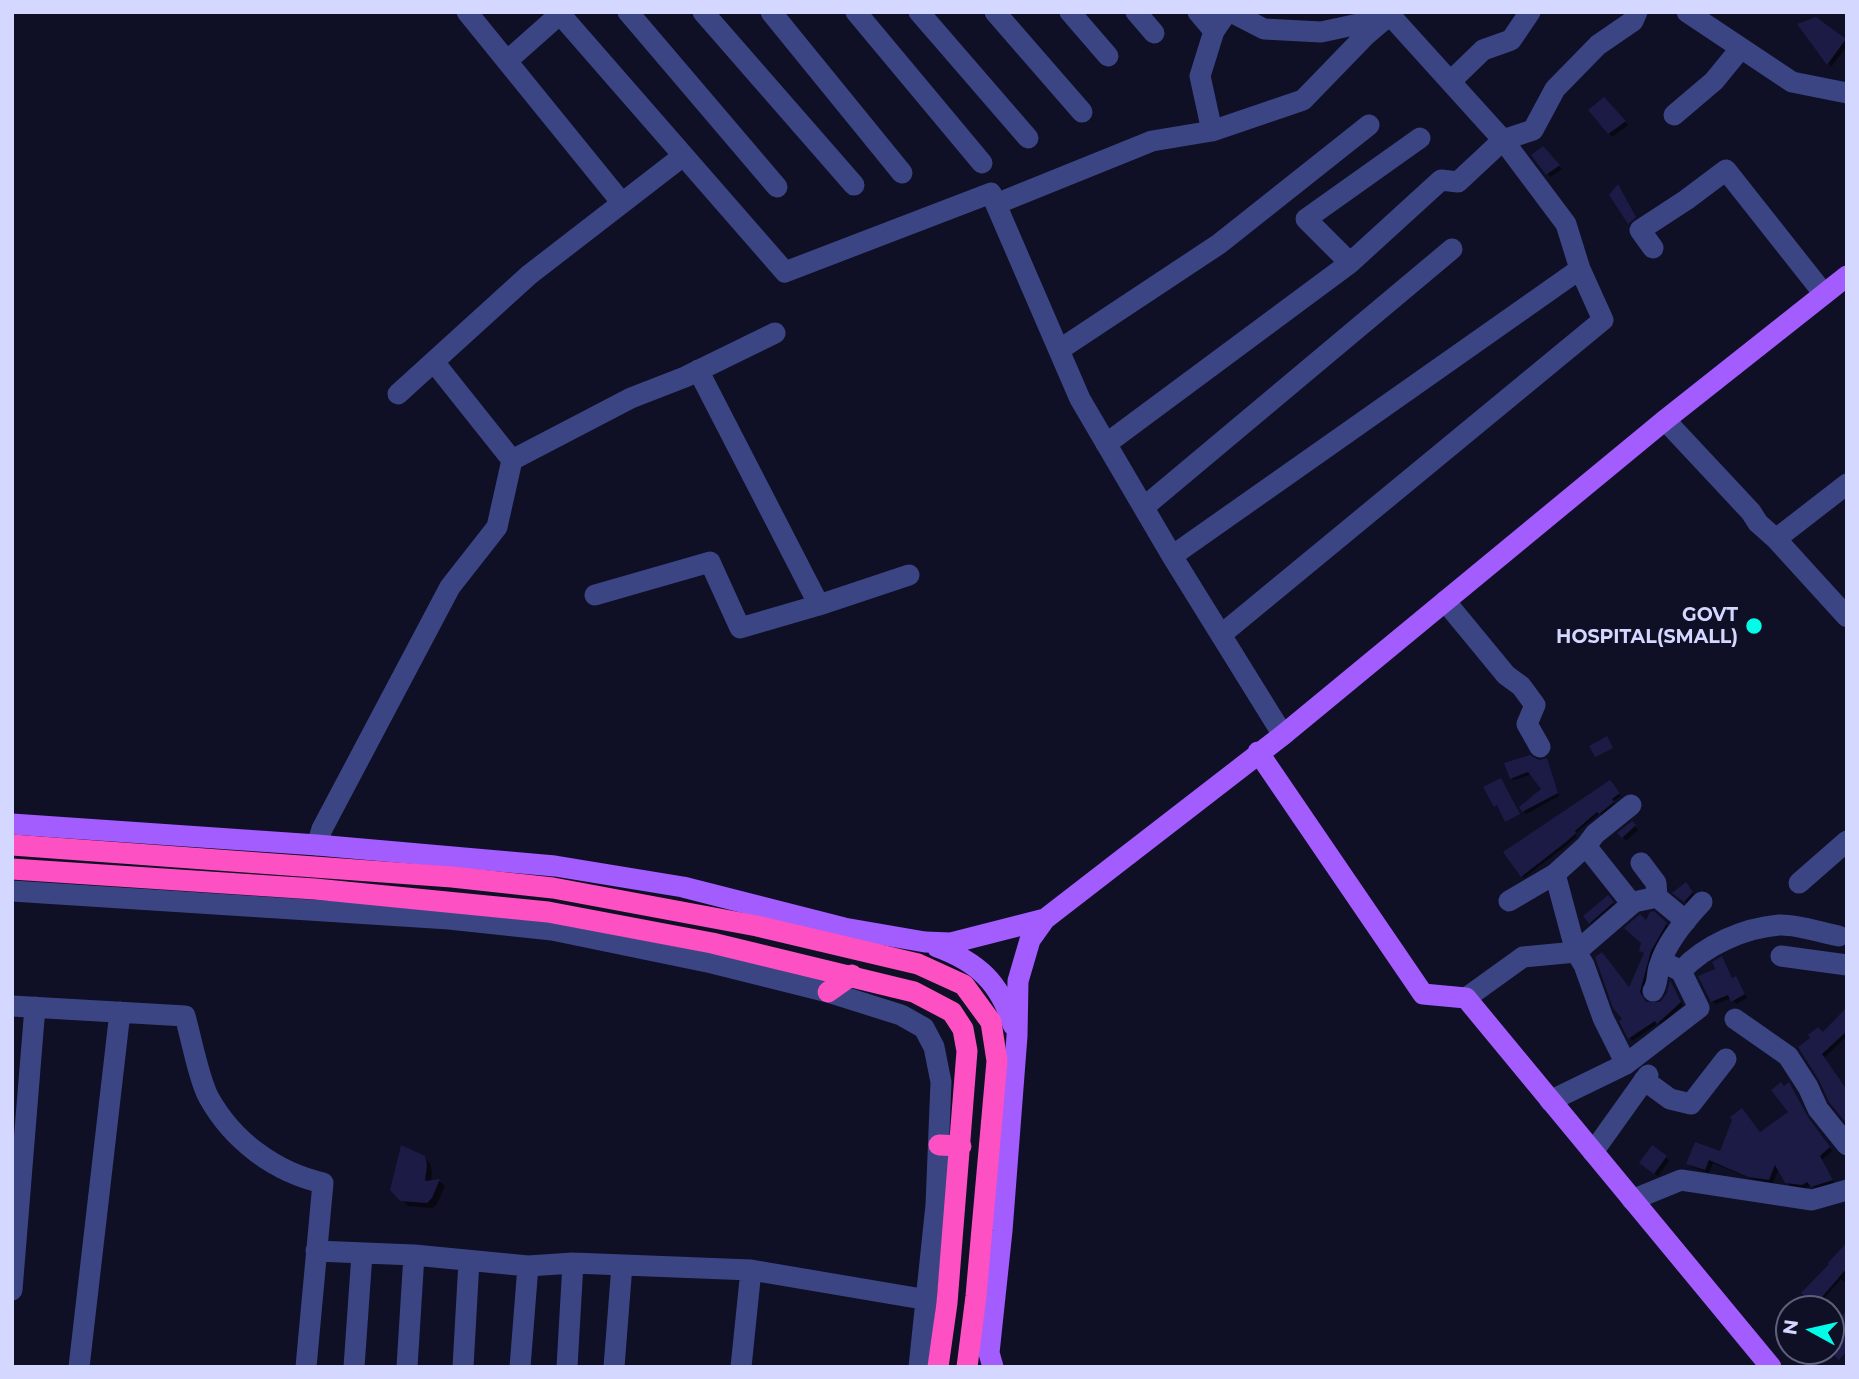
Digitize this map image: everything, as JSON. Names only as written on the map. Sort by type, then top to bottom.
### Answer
[{"type":"highway","points":[[12,845],[452,877],[553,888],[713,916],[918,964],[964,985],[991,1022],[997,1061],[967,1367]]},
{"type":"highway","points":[[12,869],[314,889],[548,912],[712,943],[852,975],[914,992],[952,1012],[963,1029],[967,1051],[947,1303],[938,1367]]},
{"type":"highway","points":[[828,992],[852,975]]},
{"type":"highway","points":[[939,1145],[961,1146]]},
{"type":"main road","points":[[993,1367],[989,1353],[1002,1231],[1017,1036],[1018,981],[1030,940],[1045,919],[1283,735],[1665,420],[1847,276]]},
{"type":"main road","points":[[1258,752],[1423,994],[1466,999],[1771,1367]]},
{"type":"main road","points":[[12,824],[317,845],[555,866],[683,887],[844,928],[925,942],[951,943],[1045,919]]},
{"type":"main road","points":[[925,942],[963,956],[992,982],[1007,1006],[1017,1036]]},
{"type":"street","points":[[467,12],[622,204]]},
{"type":"street","points":[[628,12],[777,187]]},
{"type":"street","points":[[703,12],[854,185]]},
{"type":"street","points":[[771,12],[902,173]]},
{"type":"street","points":[[856,12],[982,163]]},
{"type":"street","points":[[919,12],[1028,138]]},
{"type":"street","points":[[995,12],[1082,112]]},
{"type":"street","points":[[1070,12],[1108,56]]},
{"type":"street","points":[[1136,12],[1154,33]]},
{"type":"street","points":[[1198,12],[1214,31]]},
{"type":"street","points":[[1212,131],[1200,76],[1214,31],[1229,12],[1264,29],[1321,32],[1390,15]]},
{"type":"street","points":[[1451,81],[1483,50],[1511,40],[1530,12]]},
{"type":"street","points":[[1106,444],[1350,263],[1441,180],[1458,183],[1503,140],[1533,130],[1555,89],[1598,45],[1633,21],[1637,12]]},
{"type":"street","points":[[507,61],[560,13],[785,272],[992,193],[1080,400],[1172,556],[1283,735]]},
{"type":"street","points":[[1222,634],[1603,320],[1580,269],[1566,224],[1503,140],[1390,15]]},
{"type":"street","points":[[996,204],[1152,141],[1212,131],[1304,100],[1366,35],[1390,15]]},
{"type":"street","points":[[1697,16],[1792,82],[1847,93]]},
{"type":"street","points":[[1674,116],[1714,81],[1741,48]]},
{"type":"street","points":[[1059,350],[1219,244],[1369,125]]},
{"type":"street","points":[[1350,263],[1306,219],[1420,138]]},
{"type":"street","points":[[398,394],[529,275],[683,156]]},
{"type":"street","points":[[1653,248],[1640,230],[1726,170],[1824,294]]},
{"type":"street","points":[[1144,507],[1452,249]]},
{"type":"street","points":[[1172,556],[1580,269]]},
{"type":"street","points":[[317,845],[322,829],[450,587],[497,527],[512,460],[631,398],[775,333]]},
{"type":"street","points":[[433,362],[512,460]]},
{"type":"street","points":[[698,370],[819,605]]},
{"type":"street","points":[[1665,420],[1847,617]]},
{"type":"street","points":[[1776,538],[1847,484]]},
{"type":"street","points":[[596,595],[710,562],[740,628],[909,575]]},
{"type":"street","points":[[1445,601],[1506,675],[1521,685],[1535,705],[1527,724],[1540,747]]},
{"type":"street","points":[[1509,901],[1555,874],[1586,846],[1595,834],[1631,805]]},
{"type":"street","points":[[1799,883],[1847,841]]},
{"type":"street","points":[[1586,846],[1632,904]]},
{"type":"street","points":[[1641,863],[1656,883],[1657,897],[1686,921]]},
{"type":"street","points":[[1555,874],[1576,951],[1584,965],[1603,1018],[1626,1064]]},
{"type":"street","points":[[12,891],[449,919],[552,930],[712,963],[828,992],[901,1015],[924,1028],[934,1047],[941,1082],[928,1300],[919,1367]]},
{"type":"street","points":[[1466,999],[1522,957],[1576,951],[1632,904],[1657,897]]},
{"type":"street","points":[[1653,991],[1658,983],[1661,961],[1666,949],[1702,902]]},
{"type":"street","points":[[1681,971],[1695,956],[1718,943],[1752,931],[1782,925],[1839,936]]},
{"type":"street","points":[[1781,956],[1847,965]]},
{"type":"street","points":[[1550,1101],[1626,1064],[1699,1008],[1681,971],[1661,961]]},
{"type":"street","points":[[12,1006],[185,1016],[208,1097],[238,1138],[271,1163],[307,1179],[323,1182],[306,1367]]},
{"type":"street","points":[[12,1290],[35,1007]]},
{"type":"street","points":[[79,1367],[120,1012]]},
{"type":"street","points":[[1735,1019],[1788,1056],[1808,1087],[1818,1109],[1847,1145]]},
{"type":"street","points":[[1593,1152],[1646,1077],[1670,1099],[1691,1104],[1726,1059]]},
{"type":"street","points":[[1632,1200],[1681,1180],[1812,1200],[1847,1191]]},
{"type":"street","points":[[316,1251],[414,1255],[528,1266],[573,1263],[751,1270],[928,1300]]},
{"type":"street","points":[[354,1367],[362,1254]]},
{"type":"street","points":[[407,1367],[414,1255]]},
{"type":"street","points":[[463,1367],[470,1261]]},
{"type":"street","points":[[566,1367],[573,1263]]},
{"type":"street","points":[[614,1367],[622,1265]]},
{"type":"street","points":[[520,1367],[528,1266]]},
{"type":"street","points":[[741,1367],[751,1270]]},
{"type":"building","points":[[1816,17],[1846,39],[1827,65],[1797,24]]},
{"type":"building","points":[[1604,97],[1626,121],[1608,134],[1588,110]]},
{"type":"building","points":[[1543,146],[1560,165],[1546,175],[1531,155]]},
{"type":"building","points":[[1618,184],[1636,217],[1628,224],[1609,195]]},
{"type":"building","points":[[1607,736],[1613,748],[1595,757],[1589,746]]},
{"type":"building","points":[[1530,755],[1539,760],[1547,758],[1558,793],[1522,812],[1519,807],[1541,789],[1528,772],[1510,779],[1504,763]]},
{"type":"building","points":[[1501,778],[1520,814],[1505,822],[1497,805],[1494,807],[1483,787]]},
{"type":"building","points":[[1610,780],[1620,793],[1612,799],[1614,802],[1599,814],[1597,812],[1566,842],[1521,877],[1503,852]]},
{"type":"building","points":[[1632,821],[1636,825],[1622,838],[1617,833]]},
{"type":"building","points":[[1686,882],[1693,892],[1684,902],[1672,893]]},
{"type":"building","points":[[1608,895],[1614,902],[1589,924],[1583,916]]},
{"type":"building","points":[[1654,911],[1667,923],[1651,951],[1640,992],[1646,1002],[1660,1002],[1667,993],[1670,980],[1681,1002],[1657,1024],[1655,1021],[1628,1039],[1619,1021],[1622,1019],[1613,1008],[1595,957],[1602,952],[1629,987],[1644,953],[1639,951],[1641,943],[1624,928],[1640,914],[1646,920],[1650,912]]},
{"type":"building","points":[[1722,956],[1732,978],[1736,976],[1745,994],[1731,1002],[1728,995],[1711,1002],[1698,976],[1715,969],[1712,962]]},
{"type":"building","points":[[1847,1007],[1847,1031],[1822,1054],[1847,1090],[1847,1124],[1829,1102],[1798,1047],[1810,1038],[1808,1035],[1818,1027],[1823,1032]]},
{"type":"building","points":[[1781,1082],[1784,1086],[1789,1082],[1808,1117],[1830,1147],[1820,1156],[1833,1180],[1811,1187],[1807,1182],[1802,1185],[1785,1183],[1775,1165],[1769,1180],[1748,1177],[1709,1160],[1705,1170],[1686,1164],[1695,1142],[1720,1151],[1732,1120],[1730,1117],[1742,1108],[1760,1132],[1788,1112],[1771,1090]]},
{"type":"building","points":[[401,1145],[425,1156],[425,1181],[440,1179],[427,1203],[400,1201],[390,1190]]},
{"type":"building","points":[[1652,1145],[1667,1156],[1654,1174],[1639,1163]]},
{"type":"building","points":[[1847,1242],[1847,1268],[1824,1295],[1803,1295],[1801,1293]]},
{"type":"building","points":[[1847,1310],[1847,1351],[1845,1353]]},
{"type":"place","name":"GOVT HOSPITAL(SMALL)","points":[[1754,626]]}]
